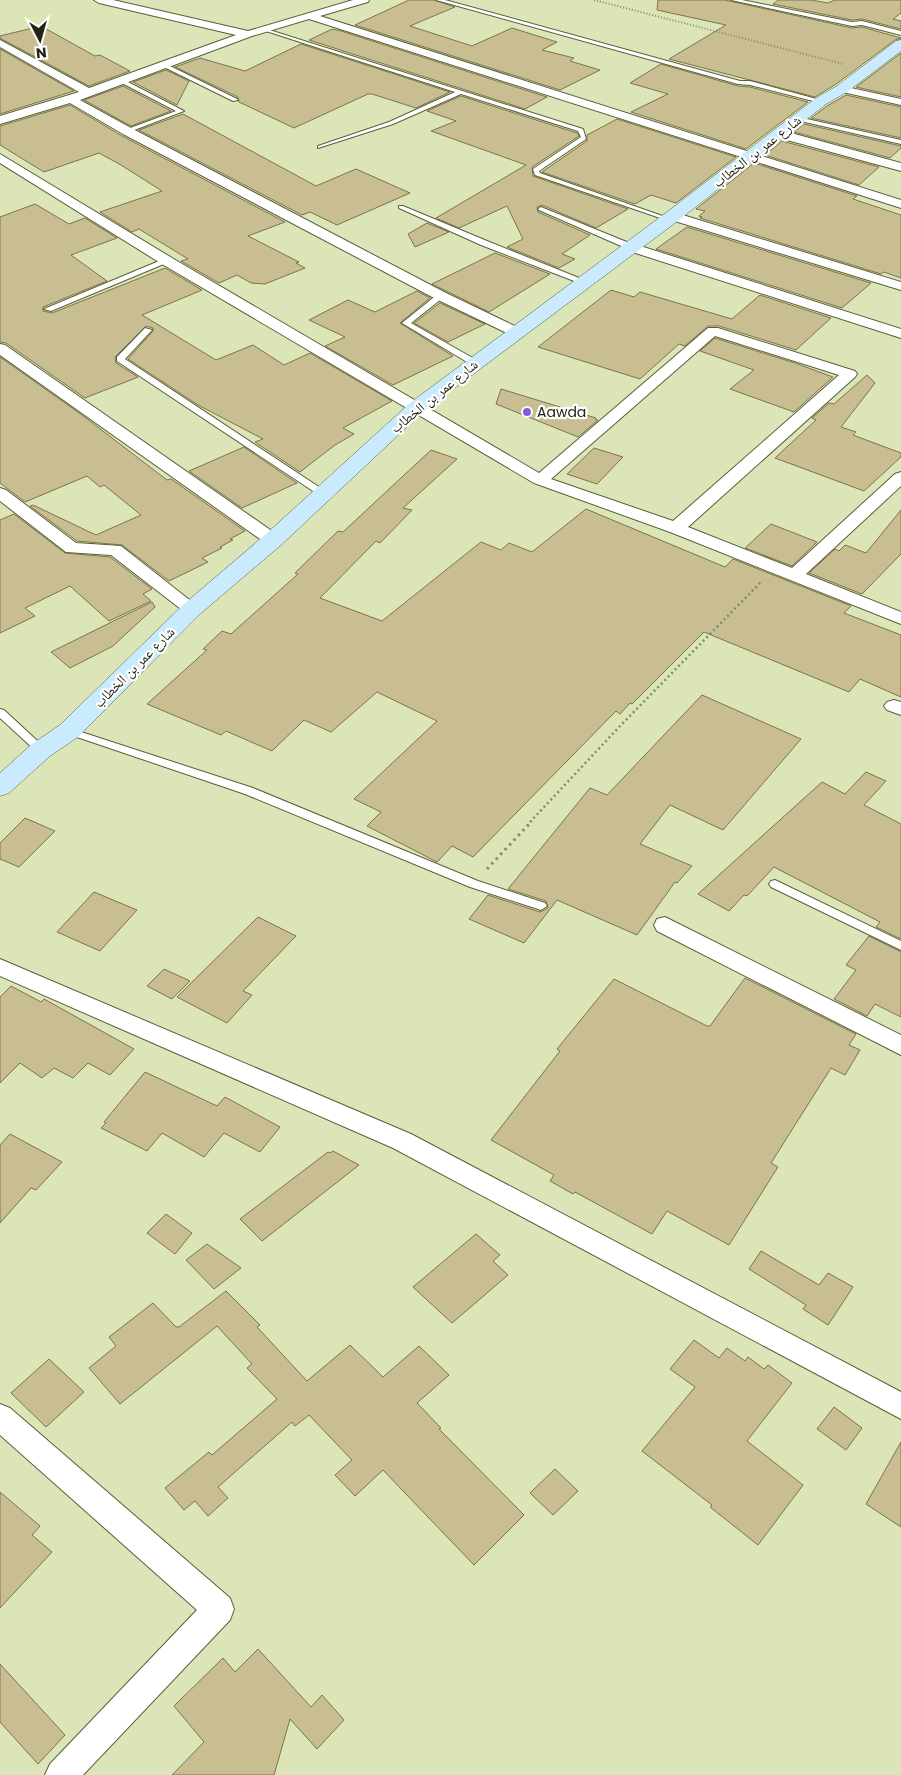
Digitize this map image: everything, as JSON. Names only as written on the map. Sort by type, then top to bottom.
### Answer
[{"type":"main road","name":"شارع عمر بن الخطاب","points":[[0,787],[41,750],[69,731],[192,609],[273,540],[417,406],[670,218],[780,134],[798,118],[821,101],[842,90],[901,44]]},
{"type":"street","points":[[99,0],[248,34]]},
{"type":"street","points":[[0,120],[72,99],[248,34],[364,0]]},
{"type":"street","points":[[309,16],[901,204]]},
{"type":"street","points":[[0,42],[89,93]]},
{"type":"street","points":[[842,90],[901,102]]},
{"type":"street","points":[[72,99],[127,131],[440,296],[516,332]]},
{"type":"street","points":[[780,134],[901,166]]},
{"type":"street","points":[[0,158],[167,261],[417,406],[540,480],[676,528],[901,618]]},
{"type":"street","points":[[670,218],[901,286]]},
{"type":"street","points":[[631,247],[901,334]]},
{"type":"street","points":[[540,480],[713,331],[850,374],[676,528]]},
{"type":"street","points":[[0,348],[273,540]]},
{"type":"street","points":[[794,575],[899,482]]},
{"type":"street","points":[[0,493],[72,548],[115,550],[192,609]]},
{"type":"street","points":[[665,925],[901,1046]]},
{"type":"street","points":[[0,966],[402,1141],[901,1406]]},
{"type":"street","points":[[3,1424],[219,1610],[61,1775]]},
{"type":"lane","points":[[439,0],[740,83],[750,83],[821,101]]},
{"type":"lane","points":[[734,0],[852,24],[862,23],[901,33]]},
{"type":"lane","points":[[265,29],[581,130],[584,138],[535,170],[537,174],[670,218]]},
{"type":"lane","points":[[164,65],[235,100]]},
{"type":"lane","points":[[122,81],[181,111],[127,131]]},
{"type":"lane","points":[[320,147],[391,123],[459,92]]},
{"type":"lane","points":[[798,118],[901,142]]},
{"type":"lane","points":[[401,207],[484,243],[585,282]]},
{"type":"lane","points":[[541,209],[631,247]]},
{"type":"lane","points":[[48,309],[167,261]]},
{"type":"lane","points":[[440,296],[406,323],[475,363]]},
{"type":"lane","points":[[148,330],[120,359],[322,493]]},
{"type":"lane","points":[[0,712],[41,750]]},
{"type":"lane","points":[[69,731],[249,791],[474,884],[541,906]]},
{"type":"lane","points":[[775,884],[901,946]]},
{"type":"path","points":[[594,0],[866,70]]},
{"type":"path","points":[[474,884],[622,724],[775,568]]},
{"type":"building","points":[[409,0],[434,0],[455,7],[410,26],[472,46],[512,28],[557,42],[542,50],[574,58],[570,61],[600,70],[560,90],[355,25]]},
{"type":"building","points":[[658,0],[725,0],[852,28],[862,27],[901,38],[895,40],[836,84],[815,97],[669,59],[726,25],[657,10]]},
{"type":"building","points":[[778,0],[811,0],[828,3],[835,0],[901,0],[901,13],[893,19],[901,21],[901,29],[862,19],[852,20],[773,4]]},
{"type":"building","points":[[41,26],[95,56],[100,55],[130,71],[89,86],[0,38],[0,36]]},
{"type":"building","points":[[332,29],[547,97],[525,109],[309,40]]},
{"type":"building","points":[[301,44],[450,92],[416,108],[368,94],[294,128],[239,102],[238,97],[175,67],[200,58],[245,71]]},
{"type":"building","points":[[0,49],[74,91],[0,114]]},
{"type":"building","points":[[901,53],[901,97],[856,87]]},
{"type":"building","points":[[661,64],[738,86],[750,87],[808,102],[746,149],[631,112],[668,94],[630,83]]},
{"type":"building","points":[[166,70],[189,81],[177,105],[133,82]]},
{"type":"building","points":[[123,86],[171,111],[131,126],[84,100]]},
{"type":"building","points":[[846,95],[901,107],[901,138],[811,118]]},
{"type":"building","points":[[461,96],[577,133],[579,136],[532,167],[533,176],[628,209],[596,228],[542,205],[537,207],[538,212],[590,235],[562,254],[575,259],[559,268],[507,247],[523,239],[507,206],[459,228],[436,218],[526,165],[431,131],[456,121],[427,111]]},
{"type":"building","points":[[70,105],[122,136],[285,222],[248,236],[299,262],[296,263],[305,268],[265,284],[251,283],[237,275],[219,283],[181,261],[188,259],[139,229],[132,232],[100,212],[162,191],[121,165],[99,153],[44,172],[0,145],[0,126]]},
{"type":"building","points":[[183,114],[316,186],[356,169],[410,193],[337,225],[310,212],[302,215],[139,130]]},
{"type":"building","points":[[617,119],[736,157],[676,203],[651,195],[635,204],[542,172],[587,141],[587,135]]},
{"type":"building","points":[[804,124],[901,146],[901,148],[890,158],[794,132]]},
{"type":"building","points":[[782,141],[879,167],[859,185],[765,155]]},
{"type":"building","points":[[754,163],[857,196],[853,199],[901,215],[901,278],[884,272],[881,274],[700,218],[702,217],[699,216],[705,211],[696,209]]},
{"type":"building","points":[[35,204],[69,224],[85,218],[117,238],[71,255],[107,281],[43,307],[43,311],[52,313],[165,268],[202,290],[142,315],[216,360],[253,345],[284,365],[310,353],[392,401],[343,428],[354,434],[335,445],[300,472],[255,442],[263,439],[198,405],[128,359],[153,331],[153,328],[146,326],[115,357],[116,363],[138,377],[85,398],[6,343],[0,342],[0,217]]},
{"type":"building","points":[[427,223],[449,232],[415,247],[408,234]]},
{"type":"building","points":[[687,227],[871,283],[842,308],[656,249]]},
{"type":"building","points":[[495,253],[550,274],[489,312],[432,284]]},
{"type":"building","points":[[611,290],[634,297],[640,292],[732,319],[760,295],[831,318],[796,350],[719,326],[708,326],[685,346],[679,344],[640,379],[538,347]]},
{"type":"building","points":[[417,291],[430,298],[400,323],[453,356],[393,385],[325,346],[345,337],[309,320],[348,300],[375,312]]},
{"type":"building","points":[[440,303],[485,324],[448,342],[414,323]]},
{"type":"building","points":[[715,338],[833,377],[794,412],[730,389],[754,370],[700,351]]},
{"type":"building","points":[[0,357],[82,415],[167,480],[171,479],[245,531],[230,539],[233,540],[220,547],[222,548],[202,558],[208,562],[169,581],[122,545],[77,541],[30,506],[33,505],[96,535],[141,515],[104,485],[100,487],[87,476],[25,502],[0,483]]},
{"type":"building","points":[[867,375],[875,383],[841,427],[856,432],[853,435],[901,453],[901,457],[864,491],[775,458],[816,420],[812,418],[829,403],[834,404]]},
{"type":"building","points":[[501,389],[598,420],[578,437],[496,404]]},
{"type":"building","points":[[244,447],[297,483],[242,508],[189,471]]},
{"type":"building","points":[[594,448],[623,457],[597,484],[567,474]]},
{"type":"building","points":[[431,450],[457,459],[403,508],[412,510],[380,543],[376,541],[320,598],[382,621],[481,542],[501,550],[509,543],[532,552],[586,509],[725,567],[733,559],[851,606],[844,613],[901,635],[901,697],[860,679],[849,692],[704,632],[632,704],[630,703],[620,714],[616,711],[473,857],[452,846],[437,862],[367,826],[381,812],[354,799],[437,721],[377,692],[331,732],[304,720],[272,751],[226,731],[221,735],[147,704],[207,650],[203,649],[222,631],[231,634],[298,574],[295,573],[338,531],[343,532]]},
{"type":"building","points":[[901,510],[901,554],[862,594],[809,573],[835,549],[839,551],[845,545],[866,553]]},
{"type":"building","points":[[14,514],[65,553],[110,557],[152,589],[143,594],[151,601],[109,621],[70,586],[25,608],[35,616],[0,633],[0,520]]},
{"type":"building","points":[[771,524],[817,542],[792,566],[745,548]]},
{"type":"building","points":[[152,602],[155,607],[113,646],[70,668],[51,652]]},
{"type":"building","points":[[702,695],[801,739],[723,830],[670,805],[640,844],[692,866],[677,883],[675,882],[637,935],[557,900],[524,943],[469,919],[488,895],[540,912],[548,908],[546,901],[508,889],[590,788],[607,795]]},
{"type":"building","points":[[866,772],[886,781],[864,805],[901,824],[901,939],[876,927],[880,922],[774,867],[747,896],[744,895],[729,911],[698,894],[822,782],[845,794]]},
{"type":"building","points":[[25,818],[55,831],[19,867],[0,859],[0,843]]},
{"type":"building","points":[[94,892],[137,910],[100,951],[57,932]]},
{"type":"building","points":[[258,917],[296,936],[243,991],[252,995],[227,1023],[177,997]]},
{"type":"building","points":[[869,936],[901,952],[901,1017],[875,1004],[867,1016],[834,999],[856,970],[846,965]]},
{"type":"building","points":[[164,969],[190,981],[172,999],[147,986]]},
{"type":"building","points":[[745,978],[856,1034],[849,1045],[860,1050],[845,1075],[831,1068],[771,1163],[778,1167],[729,1245],[667,1211],[652,1234],[575,1192],[573,1194],[550,1181],[554,1175],[491,1140],[560,1051],[557,1049],[614,979],[710,1026]]},
{"type":"building","points":[[11,986],[41,1002],[44,999],[134,1049],[110,1075],[88,1063],[73,1078],[54,1068],[42,1078],[20,1063],[0,1083],[0,997]]},
{"type":"building","points":[[145,1072],[217,1106],[225,1097],[280,1127],[260,1152],[224,1133],[204,1157],[162,1133],[147,1151],[101,1128]]},
{"type":"building","points":[[10,1134],[62,1162],[36,1190],[31,1188],[0,1223],[0,1145]]},
{"type":"building","points":[[333,1151],[359,1165],[262,1241],[240,1219],[328,1152]]},
{"type":"building","points":[[166,1214],[192,1233],[175,1254],[147,1233]]},
{"type":"building","points":[[476,1234],[500,1255],[493,1261],[508,1275],[452,1323],[413,1287]]},
{"type":"building","points":[[207,1244],[241,1268],[214,1289],[186,1260]]},
{"type":"building","points":[[761,1251],[819,1285],[828,1273],[853,1287],[828,1325],[803,1309],[806,1305],[749,1269]]},
{"type":"building","points":[[226,1291],[260,1325],[257,1327],[307,1381],[350,1345],[383,1377],[419,1346],[449,1375],[417,1403],[441,1428],[439,1429],[524,1515],[474,1565],[383,1470],[355,1496],[335,1475],[352,1460],[309,1415],[295,1426],[292,1422],[218,1487],[228,1498],[208,1516],[195,1501],[184,1510],[165,1488],[209,1452],[212,1455],[277,1399],[247,1368],[252,1364],[217,1326],[120,1404],[89,1368],[116,1346],[109,1337],[153,1303],[176,1327],[179,1327]]},
{"type":"building","points":[[694,1340],[719,1358],[727,1348],[745,1361],[748,1357],[764,1369],[768,1365],[792,1383],[747,1441],[803,1485],[758,1545],[710,1507],[712,1505],[642,1451],[695,1387],[670,1369]]},
{"type":"building","points":[[49,1359],[84,1392],[46,1427],[11,1393]]},
{"type":"building","points":[[834,1407],[862,1428],[846,1450],[817,1429]]},
{"type":"building","points":[[901,1442],[901,1527],[866,1504]]},
{"type":"building","points":[[555,1469],[578,1491],[553,1515],[530,1493]]},
{"type":"building","points":[[0,1492],[40,1526],[32,1535],[52,1552],[0,1608]]},
{"type":"building","points":[[258,1649],[311,1707],[322,1695],[344,1720],[317,1749],[290,1719],[274,1775],[172,1775],[204,1742],[174,1706],[223,1658],[235,1672]]},
{"type":"building","points":[[0,1664],[65,1735],[38,1764],[0,1722]]},
{"type":"place","name":"Aawda","points":[[527,412]]}]
